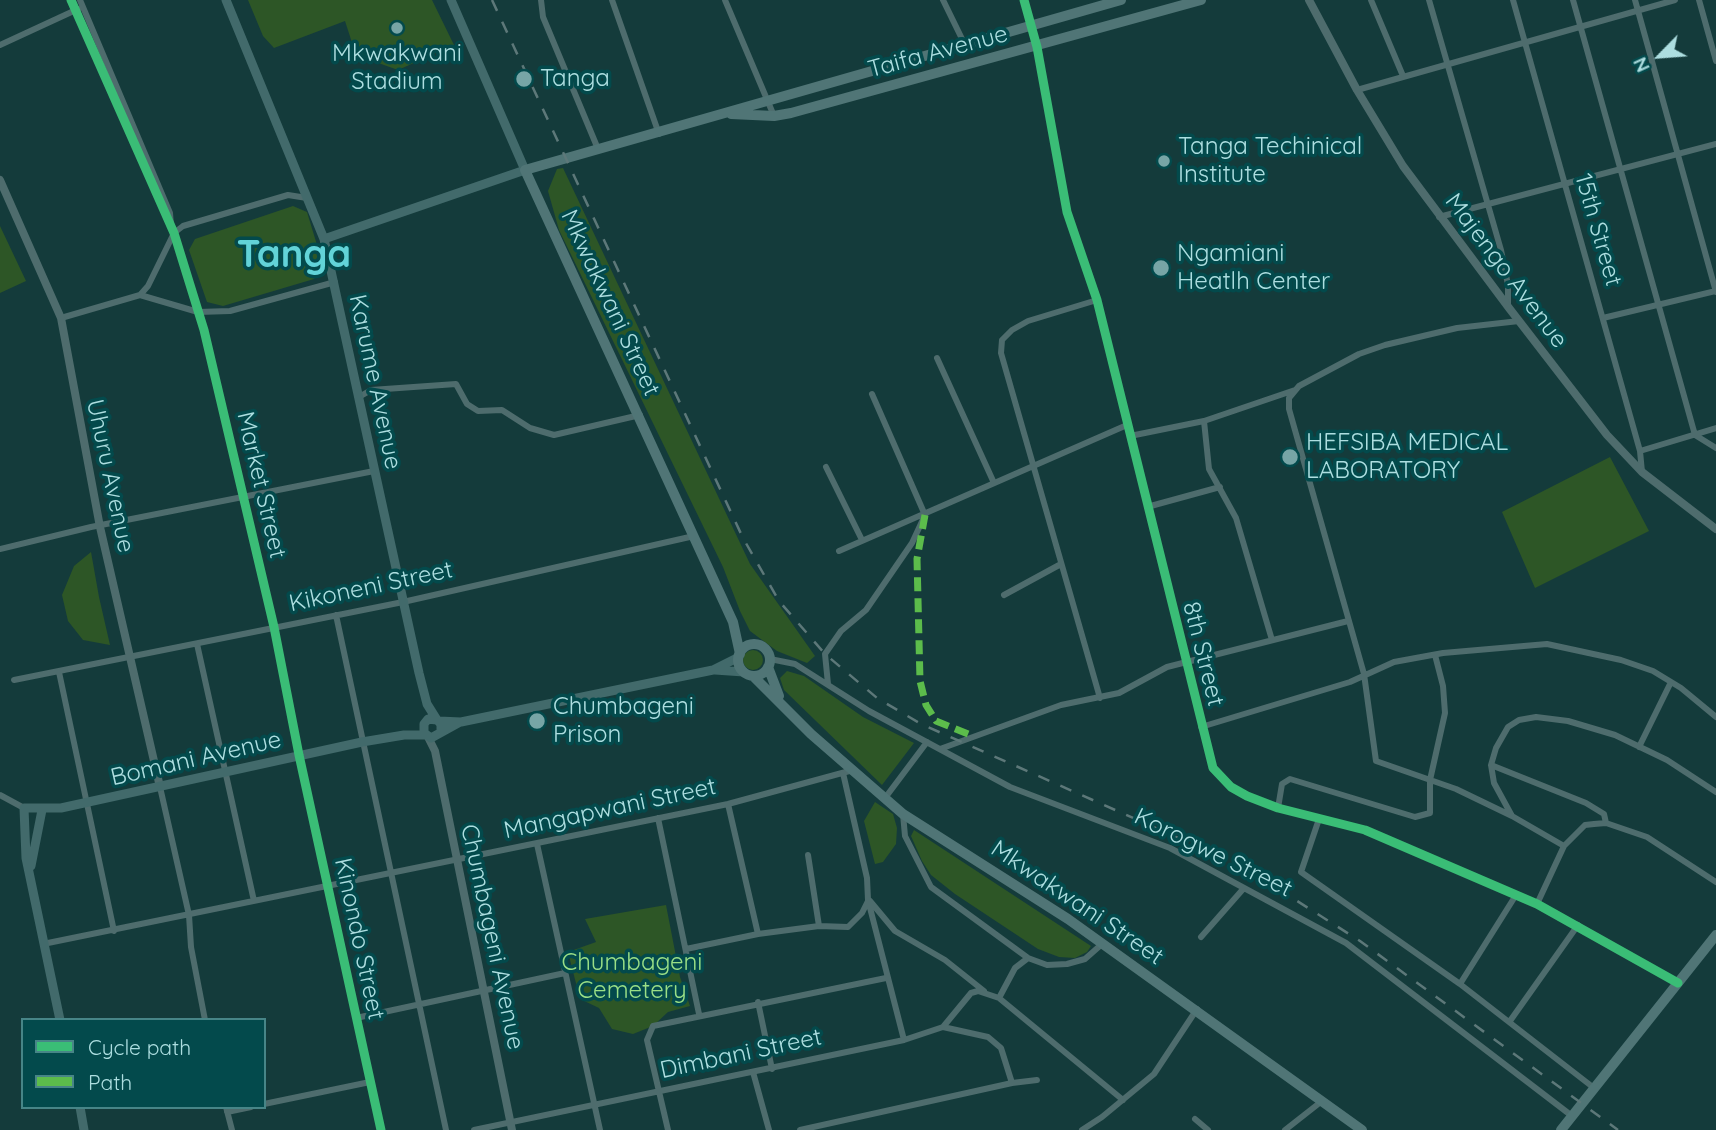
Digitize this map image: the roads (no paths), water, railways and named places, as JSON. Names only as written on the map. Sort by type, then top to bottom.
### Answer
[{"type":"main road","name":"Karume Avenue","points":[[226,0],[324,239],[427,704]]},
{"type":"main road","name":"Mkwakwani Street","points":[[451,0],[525,170],[733,622]]},
{"type":"main road","name":"Taifa Avenue","points":[[324,239],[525,170],[659,134],[769,99],[966,47],[1033,27],[1094,4],[1121,0]]},
{"type":"main road","name":"Taifa Avenue","points":[[723,113],[774,116],[1037,47],[1201,0]]},
{"type":"main road","points":[[843,80],[849,98]]},
{"type":"main road","points":[[733,622],[756,645],[768,652],[780,700]]},
{"type":"main road","points":[[733,622],[739,655],[748,674]]},
{"type":"main road","points":[[713,670],[739,655],[744,648],[756,645]]},
{"type":"main road","points":[[404,735],[424,722],[461,722],[713,670],[748,674],[769,663]]},
{"type":"main road","name":"Mkwakwani Street","points":[[748,674],[780,700],[848,772],[903,814],[1068,919],[1362,1130]]},
{"type":"main road","points":[[427,704],[438,720],[440,734]]},
{"type":"main road","points":[[427,704],[424,722],[427,736]]},
{"type":"main road","points":[[404,735],[440,734],[461,722]]},
{"type":"main road","name":"Bomani Avenue","points":[[24,808],[42,810],[87,802],[299,755],[404,735]]},
{"type":"main road","points":[[24,808],[23,833],[60,1018]]},
{"type":"main road","points":[[30,868],[42,810]]},
{"type":"main road","points":[[1561,1130],[1716,935]]},
{"type":"main road","points":[[80,1109],[84,1130]]},
{"type":"street","name":"Market Street","points":[[71,0],[80,6],[170,213],[198,312],[244,498],[274,626],[299,755]]},
{"type":"street","points":[[541,0],[543,17],[598,149]]},
{"type":"street","points":[[612,0],[659,134]]},
{"type":"street","points":[[725,0],[774,116]]},
{"type":"street","points":[[943,0],[966,47]]},
{"type":"street","name":"8th Street","points":[[1024,0],[1033,27],[1067,212],[1097,300],[1201,727],[1209,757],[1219,777],[1231,788],[1278,808],[1365,830],[1537,904],[1678,983]]},
{"type":"street","name":"Majengo Avenue","points":[[1309,0],[1357,90],[1403,166],[1508,307],[1607,435],[1642,471],[1716,529]]},
{"type":"street","points":[[1371,0],[1403,76]]},
{"type":"street","points":[[1429,0],[1505,267],[1508,307]]},
{"type":"street","name":"15th Street","points":[[1513,0],[1640,450],[1642,471]]},
{"type":"street","points":[[1573,0],[1695,435],[1716,448]]},
{"type":"street","points":[[1603,318],[1716,291],[1635,0]]},
{"type":"street","points":[[1357,90],[1675,0]]},
{"type":"street","points":[[1699,0],[1716,61]]},
{"type":"street","points":[[1,42],[80,6]]},
{"type":"street","points":[[1439,217],[1489,206],[1716,144]]},
{"type":"street","name":"Uhuru Avenue","points":[[0,180],[61,318],[100,527],[160,787]]},
{"type":"street","points":[[61,318],[140,295],[148,286],[173,230],[282,196],[298,194],[309,199]]},
{"type":"street","points":[[140,295],[198,312],[230,311],[335,282]]},
{"type":"street","points":[[1097,300],[1028,321],[1012,330],[1002,340],[1001,353],[1100,698]]},
{"type":"street","points":[[1130,436],[1204,421],[1298,387],[1359,354],[1385,345],[1457,328],[1519,321]]},
{"type":"street","points":[[937,358],[994,483]]},
{"type":"street","points":[[359,397],[370,390],[456,384],[467,404],[478,411],[502,410],[530,428],[554,435],[640,415]]},
{"type":"street","points":[[1298,387],[1289,398],[1289,409],[1364,674],[1376,761],[1456,789],[1512,816],[1564,846]]},
{"type":"street","points":[[828,684],[825,654],[841,631],[866,610],[912,543],[925,514],[872,394]]},
{"type":"street","points":[[1204,421],[1209,469],[1236,517],[1272,640]]},
{"type":"street","points":[[839,551],[1127,425]]},
{"type":"street","points":[[1640,450],[1716,428]]},
{"type":"street","points":[[826,467],[862,540]]},
{"type":"street","points":[[0,549],[374,471]]},
{"type":"street","points":[[1147,507],[1220,487]]},
{"type":"street","name":"Kikoneni Street","points":[[14,680],[403,602],[694,536]]},
{"type":"street","points":[[1003,595],[1061,564]]},
{"type":"street","points":[[337,615],[446,1130]]},
{"type":"street","points":[[940,749],[1061,705],[1119,693],[1167,667],[1348,621]]},
{"type":"street","points":[[1201,727],[1350,682],[1394,662],[1547,643],[1621,660],[1653,671],[1716,716]]},
{"type":"street","points":[[197,644],[254,901]]},
{"type":"street","points":[[1278,808],[1282,785],[1290,779],[1415,817],[1424,817],[1430,813],[1430,780],[1446,713],[1435,655]]},
{"type":"street","name":"Korogwe Street","points":[[769,663],[795,664],[869,711],[1010,787],[1170,848],[1346,943],[1572,1116]]},
{"type":"street","points":[[59,672],[114,931]]},
{"type":"street","points":[[1639,747],[1671,682]]},
{"type":"street","points":[[1512,816],[1494,783],[1491,765],[1496,748],[1508,727],[1519,720],[1536,717],[1568,721],[1615,735],[1667,760],[1716,792]]},
{"type":"street","points":[[435,751],[440,734]]},
{"type":"street","points":[[427,736],[435,751]]},
{"type":"street","points":[[885,798],[927,742]]},
{"type":"street","name":"Chumbageni Avenue","points":[[435,751],[511,1126]]},
{"type":"street","name":"Kinondo Street","points":[[299,755],[381,1130]]},
{"type":"street","points":[[1491,765],[1586,803],[1604,814],[1606,823]]},
{"type":"street","points":[[848,772],[867,878],[868,900],[904,1040]]},
{"type":"street","name":"Mangapwani Street","points":[[43,944],[537,845],[728,804],[848,772]]},
{"type":"street","points":[[160,787],[189,915],[191,947],[205,1018]]},
{"type":"street","name":"Bomani Avenue","points":[[0,795],[24,808]]},
{"type":"street","points":[[728,804],[758,934]]},
{"type":"street","points":[[903,814],[905,836],[931,887],[1028,958],[1047,965],[1067,964],[1085,958],[1102,944]]},
{"type":"street","points":[[658,818],[699,1014]]},
{"type":"street","points":[[1319,818],[1301,872],[1460,984],[1594,1088]]},
{"type":"street","points":[[1537,904],[1564,846],[1585,825],[1606,823],[1647,837],[1716,882]]},
{"type":"street","points":[[537,845],[600,1130]]},
{"type":"street","points":[[808,855],[819,926]]},
{"type":"street","points":[[1201,937],[1244,888]]},
{"type":"street","points":[[1460,984],[1516,895]]},
{"type":"street","points":[[686,949],[758,934],[819,926],[848,927],[862,913],[868,900]]},
{"type":"street","points":[[868,900],[895,932],[945,960],[985,992],[999,998],[1123,1100]]},
{"type":"street","points":[[1510,1021],[1578,925]]},
{"type":"street","points":[[999,998],[1015,968],[1028,958]]},
{"type":"street","points":[[356,1018],[565,973]]},
{"type":"street","points":[[668,1130],[648,1033],[659,1023],[887,978]]},
{"type":"street","points":[[985,992],[971,993],[943,1027],[988,1037],[1001,1048],[1012,1083]]},
{"type":"street","points":[[758,1002],[772,1069]]},
{"type":"street","points":[[1082,1130],[1154,1073],[1197,1009]]},
{"type":"street","name":"Dimbani Street","points":[[474,1130],[511,1126],[660,1090],[772,1069],[904,1040],[943,1027]]},
{"type":"street","points":[[754,1072],[769,1130]]},
{"type":"street","points":[[800,1130],[1012,1083],[1038,1080]]},
{"type":"street","points":[[266,1104],[370,1082]]},
{"type":"street","points":[[1285,1130],[1322,1100]]},
{"type":"street","points":[[227,1110],[232,1130]]},
{"type":"street","points":[[1195,1119],[1208,1130]]},
{"type":"railway","points":[[492,0],[743,538],[779,601],[825,654],[877,698],[921,724],[1192,844],[1272,885],[1360,941],[1618,1130]]},
{"type":"place","name":"Mkwakwani Stadium","points":[[397,28]]},
{"type":"place","name":"Tanga","points":[[524,79]]},
{"type":"place","name":"Tanga Techinical Institute","points":[[1164,161]]},
{"type":"place","name":"Ngamiani Heatlh Center","points":[[1161,268]]},
{"type":"place","name":"HEFSIBA MEDICAL LABORATORY","points":[[1290,457]]},
{"type":"place","name":"Chumbageni Prison","points":[[537,721]]},
{"type":"district","name":"Tanga","points":[[294,256]]},
{"type":"park label","name":"Chumbageni Cemetery","points":[[632,977]]}]
